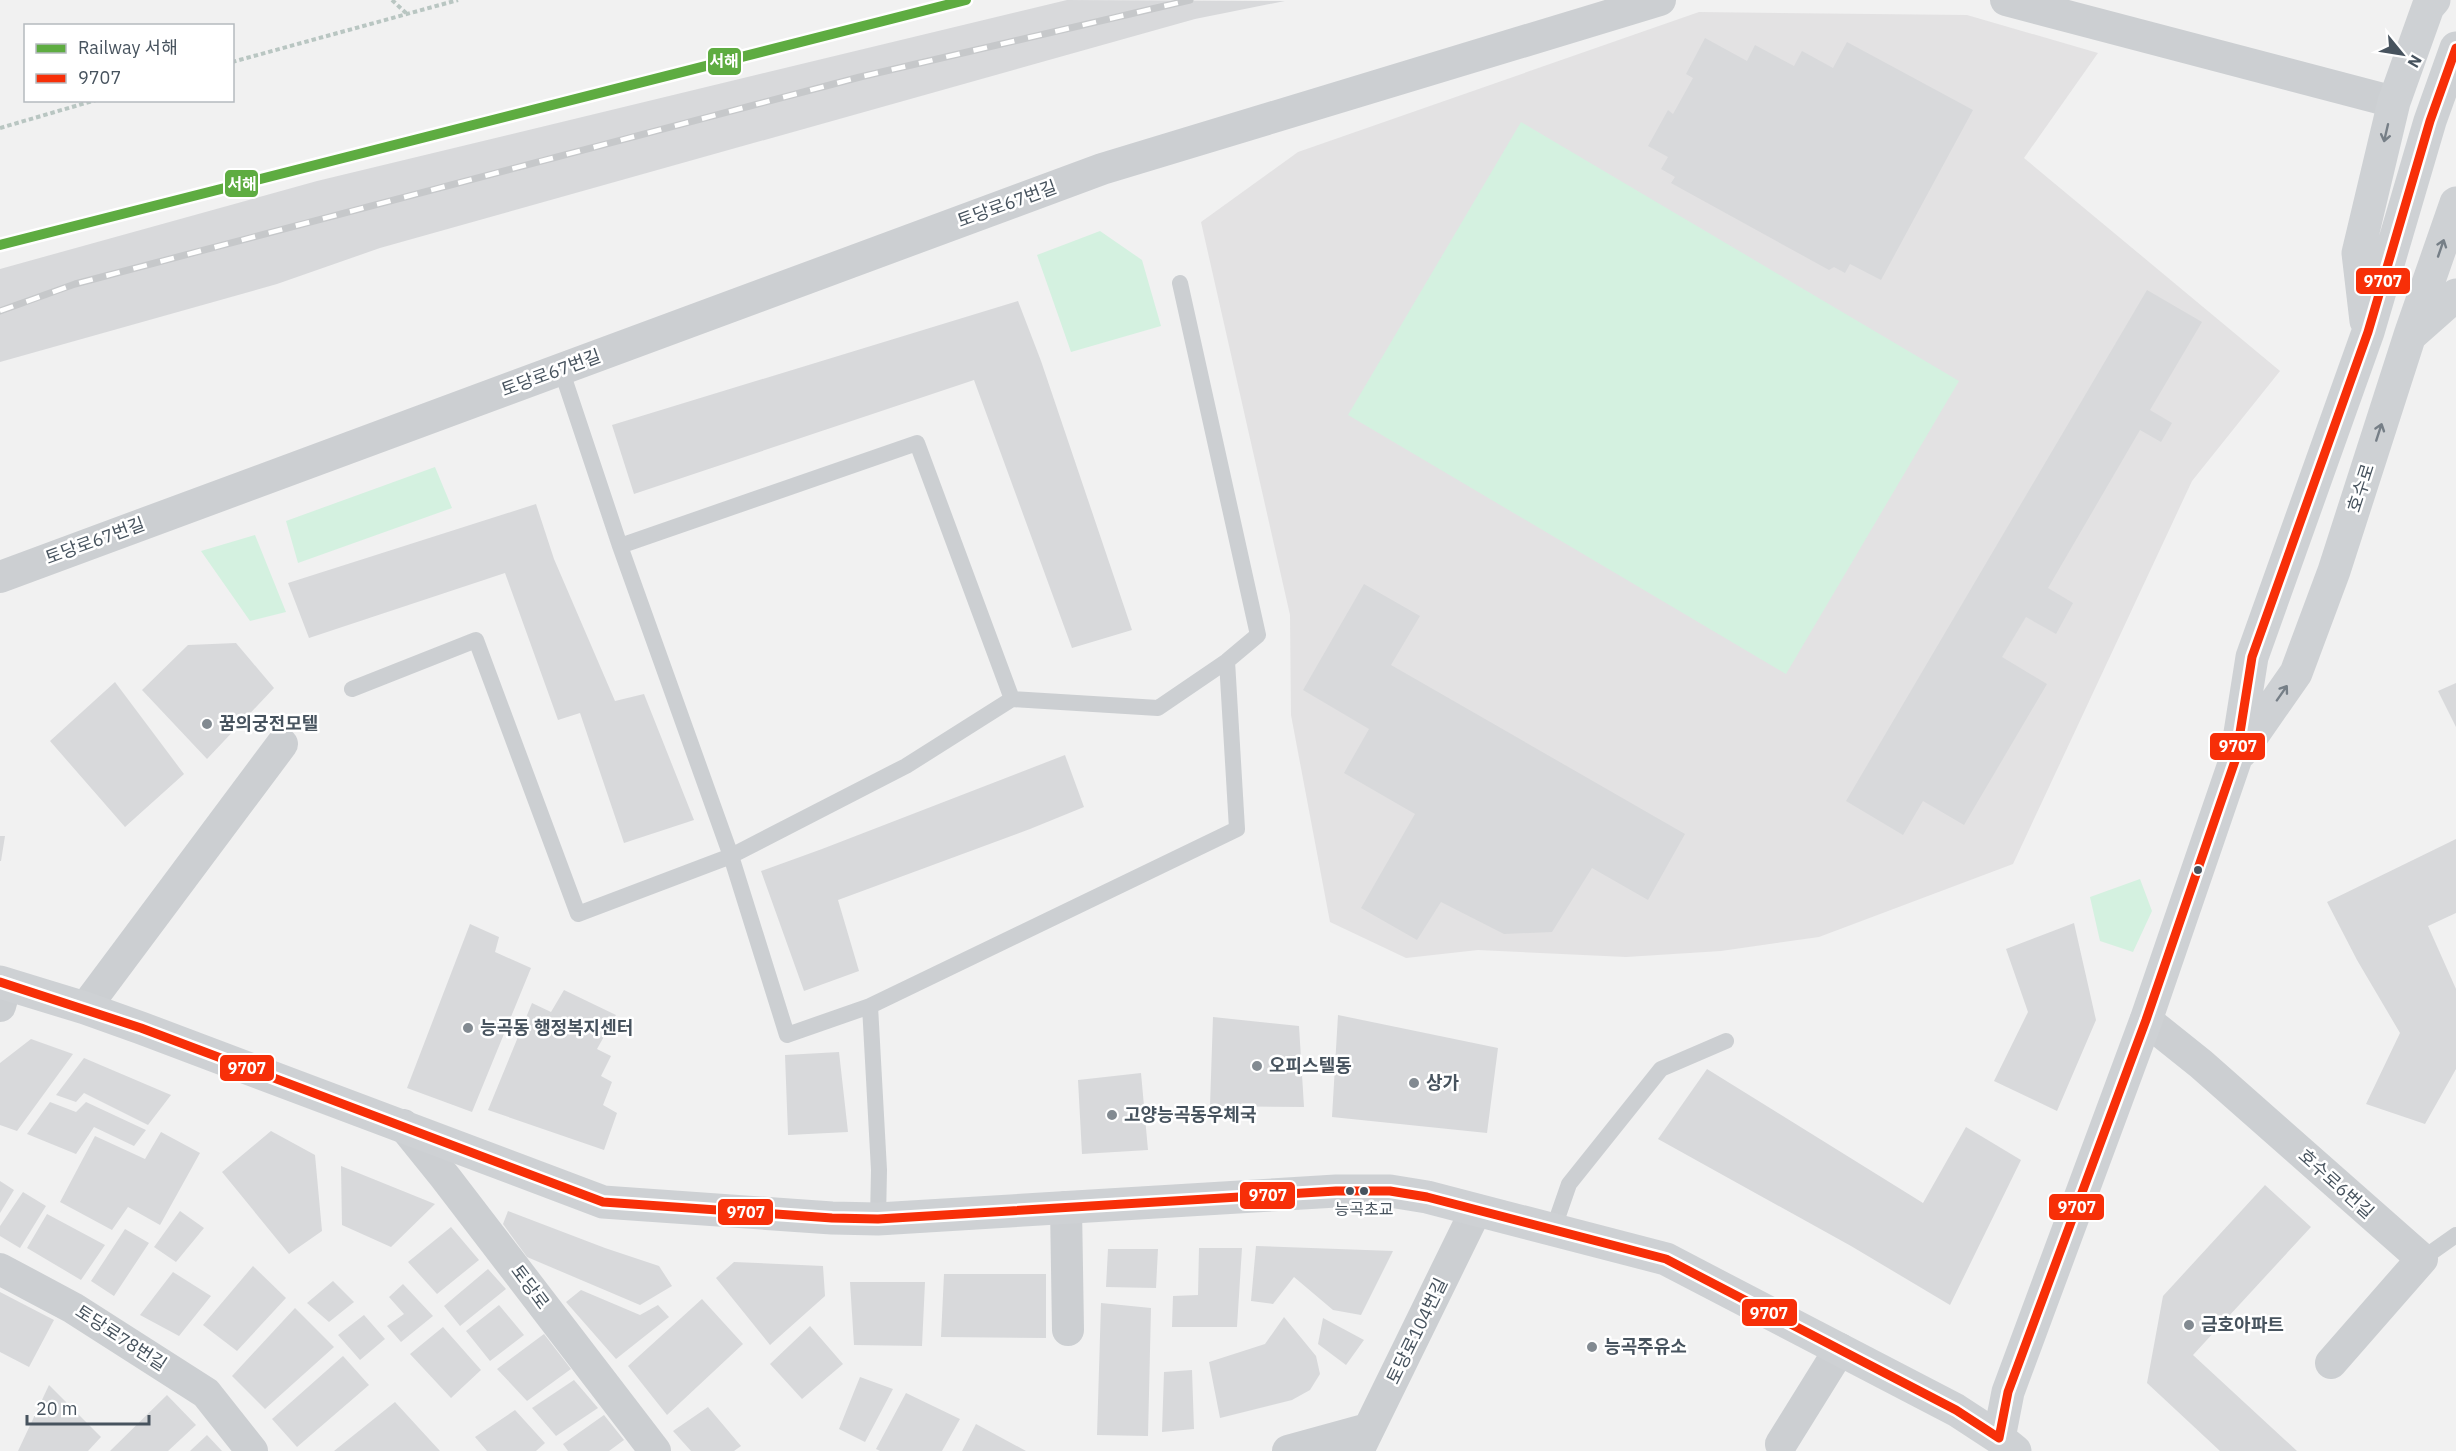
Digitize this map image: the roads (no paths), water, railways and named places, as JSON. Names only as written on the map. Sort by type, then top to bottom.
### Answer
[{"type":"main road","points":[[2368,332],[2358,253],[2394,102],[2428,7],[2434,0]]},
{"type":"main road","name":"호수로","points":[[2003,1447],[2008,1392],[2146,1020],[2236,758],[2252,657],[2368,332],[2430,122],[2456,48]]},
{"type":"main road","name":"호수로","points":[[2236,758],[2296,673],[2334,571],[2410,335],[2456,203]]},
{"type":"main road","points":[[2410,335],[2456,295]]},
{"type":"main road","points":[[2,991],[85,1008],[403,1125],[603,1202],[832,1218],[878,1219],[1336,1191],[1390,1191],[1476,1210],[1666,1259],[1956,1410],[2003,1447]]},
{"type":"street","name":"토당로67번길","points":[[0,577],[1102,169],[1660,0]]},
{"type":"street","points":[[2006,0],[2394,102]]},
{"type":"street","points":[[85,1008],[282,744]]},
{"type":"street","name":"호수로6번길","points":[[2146,1020],[2201,1064],[2422,1259]]},
{"type":"street","name":"토당로","points":[[403,1125],[655,1451]]},
{"type":"street","points":[[1066,1207],[1068,1330]]},
{"type":"street","name":"토당로104번길","points":[[1363,1440],[1476,1210]]},
{"type":"street","points":[[2331,1363],[2422,1259]]},
{"type":"street","name":"토당로78번길","points":[[0,1269],[73,1308],[206,1393],[252,1451]]},
{"type":"street","points":[[1781,1444],[1840,1349]]},
{"type":"street","points":[[1288,1451],[1363,1440]]},
{"type":"lane","points":[[352,689],[476,640],[578,914],[731,856],[906,766],[1012,699],[1158,708],[1227,661],[1258,635],[1180,282]]},
{"type":"lane","points":[[561,369],[620,546],[731,856],[787,1035],[870,1006],[1237,829],[1227,661]]},
{"type":"lane","points":[[620,546],[917,443],[1012,699]]},
{"type":"lane","points":[[870,1006],[879,1170],[878,1219]]},
{"type":"lane","points":[[1553,1230],[1569,1184],[1661,1069],[1726,1041]]},
{"type":"lane","points":[[2422,1259],[2456,1235]]},
{"type":"railway","points":[[0,311],[75,284],[860,77],[1190,0]]},
{"type":"rail line","name":"서해","points":[[0,245],[966,0]]},
{"type":"place","name":"꿈의궁전모텔","points":[[207,724]]},
{"type":"place","name":"능곡동 행정복지센터","points":[[468,1028]]},
{"type":"place","name":"오피스텔동","points":[[1257,1066]]},
{"type":"place","name":"상가","points":[[1414,1083]]},
{"type":"place","name":"고양능곡동우체국","points":[[1112,1115]]},
{"type":"place","name":"능곡초교","points":[[1364,1191]]},
{"type":"place","name":"금호아파트","points":[[2189,1325]]},
{"type":"place","name":"능곡주유소","points":[[1592,1347]]}]
